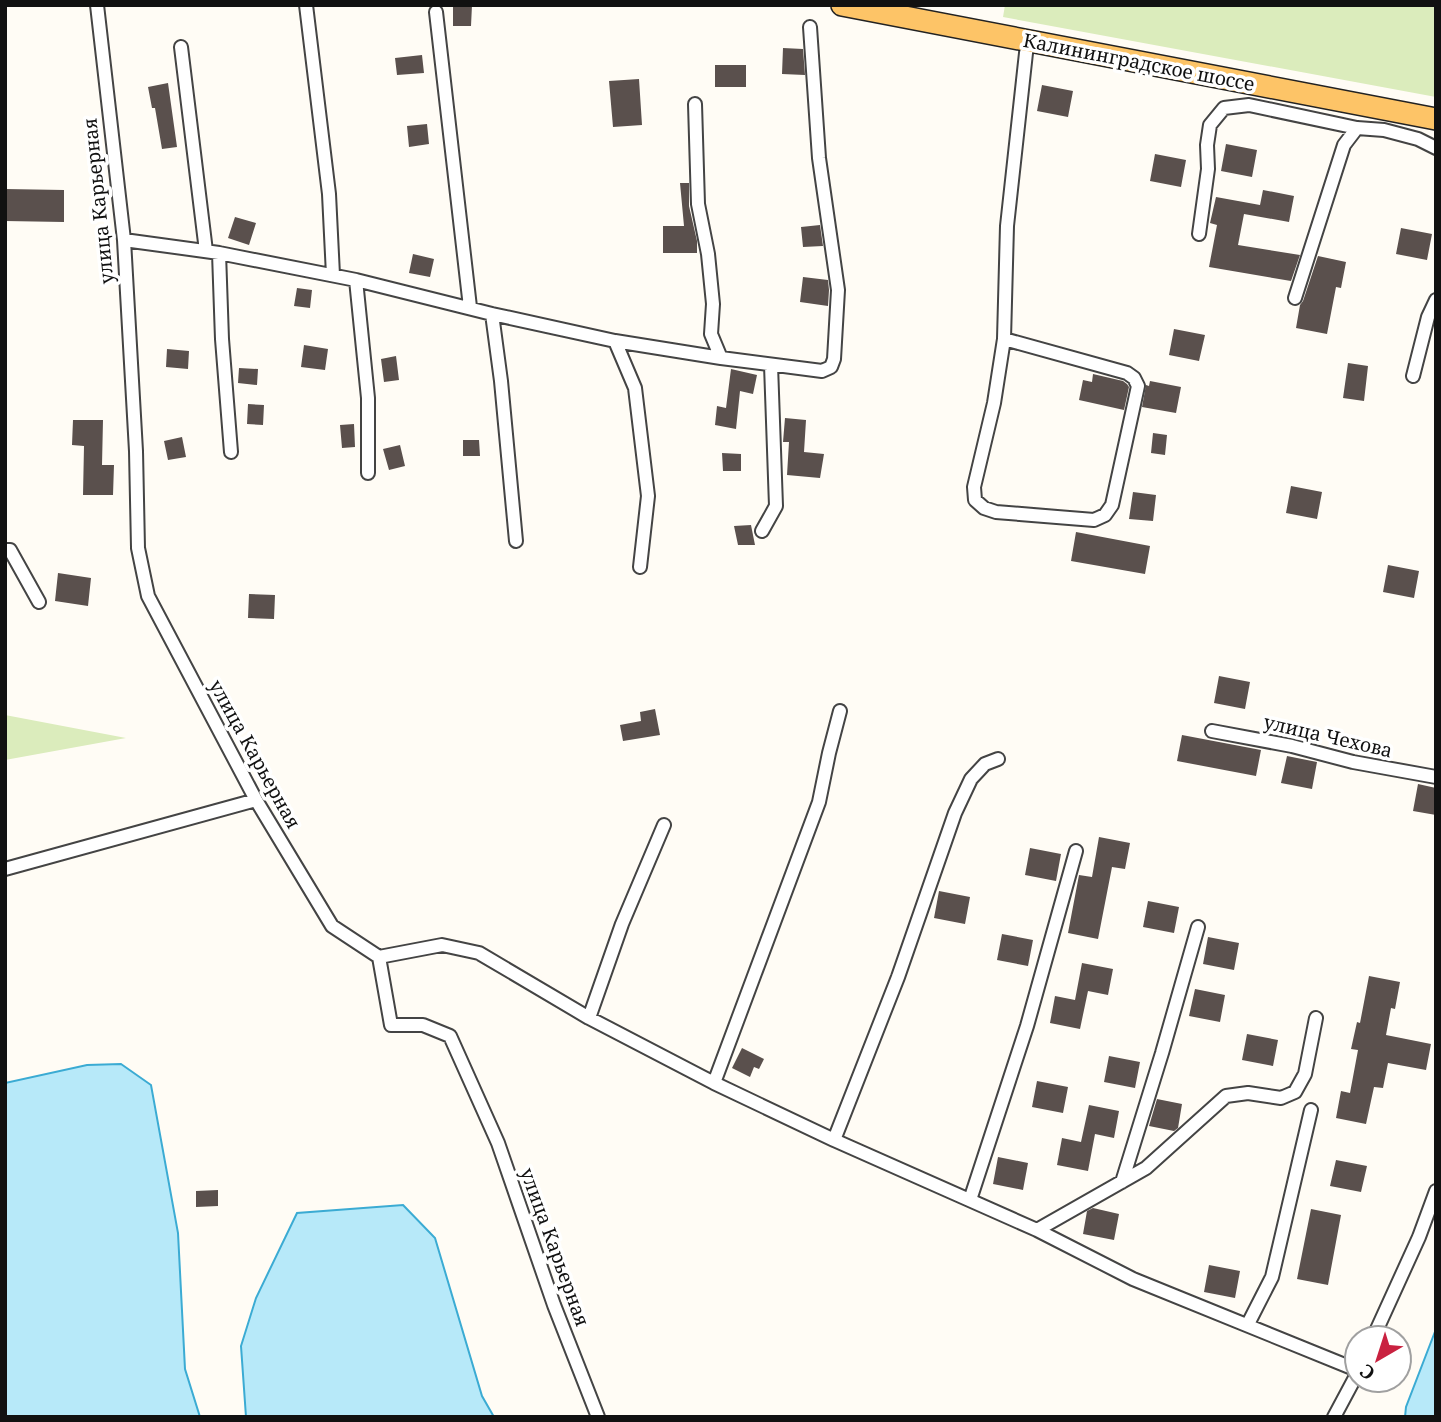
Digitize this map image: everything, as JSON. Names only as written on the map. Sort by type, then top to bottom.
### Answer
[{"type":"main road","name":"Калининградское шоссе","points":[[842,5],[1436,119]]},
{"type":"street","name":"улица Карьерная","points":[[97,5],[124,240],[136,451],[138,548],[148,596],[256,800],[332,926],[379,957],[391,1025],[423,1025],[450,1036],[498,1143],[554,1305],[598,1417]]},
{"type":"street","points":[[306,5],[329,194],[333,275]]},
{"type":"street","points":[[436,12],[470,307]]},
{"type":"street","points":[[124,240],[212,252],[333,275],[615,341],[822,372],[831,367],[834,359],[838,289],[819,158],[810,26]]},
{"type":"street","points":[[1004,339],[1127,373],[1134,378],[1138,386],[1112,505],[1105,515],[1094,520],[996,512],[984,508],[975,500],[974,487],[994,403],[1004,339],[1007,226],[1029,41]]},
{"type":"street","points":[[181,47],[212,252],[231,452]]},
{"type":"street","points":[[695,104],[698,204],[708,254],[713,304],[711,334],[721,358]]},
{"type":"street","points":[[1199,234],[1208,169],[1210,125],[1224,108],[1250,105],[1357,128],[1384,130],[1418,139],[1436,148]]},
{"type":"street","points":[[1296,298],[1344,145],[1357,128]]},
{"type":"street","points":[[356,280],[368,398],[368,473]]},
{"type":"street","points":[[1413,376],[1428,317],[1436,300]]},
{"type":"street","points":[[492,314],[516,541]]},
{"type":"street","points":[[615,341],[635,388],[648,496],[640,567]]},
{"type":"street","points":[[762,530],[776,506],[771,365]]},
{"type":"street","points":[[5,550],[10,550],[39,602]]},
{"type":"street","points":[[714,1083],[819,802],[840,711]]},
{"type":"street","name":"улица Чехова","points":[[1212,731],[1436,777]]},
{"type":"street","points":[[834,1140],[898,977],[955,813],[971,779],[985,764],[998,760]]},
{"type":"street","points":[[5,869],[256,800]]},
{"type":"street","points":[[589,1017],[622,924],[664,825]]},
{"type":"street","points":[[970,1200],[1027,1026],[1076,852]]},
{"type":"street","points":[[1122,1182],[1198,927]]},
{"type":"street","points":[[379,957],[442,945],[479,953],[589,1017],[714,1083],[834,1140],[1037,1230],[1133,1279],[1248,1324],[1343,1366]]},
{"type":"street","points":[[1037,1230],[1146,1168],[1226,1096],[1248,1093],[1281,1098],[1295,1091],[1305,1074],[1316,1018]]},
{"type":"street","points":[[1248,1324],[1272,1277],[1311,1110]]},
{"type":"street","points":[[1379,1324],[1419,1237],[1436,1191]]},
{"type":"street","points":[[1334,1417],[1346,1394]]},
{"type":"green space","points":[[1005,5],[1436,5],[1436,97],[1003,17]]},
{"type":"green space","points":[[5,715],[126,738],[5,760]]},
{"type":"water","points":[[121,1064],[151,1085],[178,1233],[185,1369],[200,1417],[5,1417],[5,1083],[87,1065]]},
{"type":"water","points":[[403,1205],[435,1238],[482,1396],[494,1417],[246,1417],[241,1346],[256,1298],[297,1213]]},
{"type":"water","points":[[1436,1329],[1436,1417],[1405,1417]]},
{"type":"building","points":[[453,5],[472,5],[471,26],[453,26]]},
{"type":"building","points":[[783,48],[803,49],[805,75],[782,74]]},
{"type":"building","points":[[422,55],[424,73],[397,75],[395,58]]},
{"type":"building","points":[[715,65],[746,65],[746,87],[715,87]]},
{"type":"building","points":[[639,79],[642,125],[613,127],[609,81]]},
{"type":"building","points":[[168,83],[177,147],[162,149],[155,108],[152,108],[148,87]]},
{"type":"building","points":[[1042,85],[1073,91],[1068,117],[1037,111]]},
{"type":"building","points":[[427,124],[429,144],[409,147],[407,126]]},
{"type":"building","points":[[1226,144],[1257,150],[1252,177],[1221,171]]},
{"type":"building","points":[[1155,154],[1186,160],[1181,187],[1150,181]]},
{"type":"building","points":[[680,183],[689,183],[689,206],[697,253],[663,253],[663,226],[684,226]]},
{"type":"building","points":[[5,189],[64,190],[64,222],[5,221]]},
{"type":"building","points":[[1263,190],[1294,196],[1289,222],[1244,214],[1238,245],[1300,255],[1291,281],[1209,267],[1217,225],[1210,223],[1216,197],[1260,205]]},
{"type":"building","points":[[235,217],[256,223],[249,245],[228,238]]},
{"type":"building","points":[[820,225],[823,246],[803,247],[801,227]]},
{"type":"building","points":[[1401,228],[1432,234],[1427,260],[1396,254]]},
{"type":"building","points":[[413,254],[434,259],[430,277],[409,273]]},
{"type":"building","points":[[1318,256],[1346,262],[1341,288],[1336,287],[1327,334],[1296,328],[1300,305]]},
{"type":"building","points":[[803,277],[828,280],[828,306],[800,302]]},
{"type":"building","points":[[297,288],[312,290],[310,308],[294,306]]},
{"type":"building","points":[[1174,329],[1205,335],[1199,361],[1169,355]]},
{"type":"building","points":[[304,345],[328,349],[325,370],[301,367]]},
{"type":"building","points":[[167,349],[189,351],[188,369],[166,367]]},
{"type":"building","points":[[396,356],[399,380],[384,382],[381,359]]},
{"type":"building","points":[[1348,363],[1368,366],[1364,401],[1343,398]]},
{"type":"building","points":[[239,368],[258,369],[257,385],[238,383]]},
{"type":"building","points":[[731,369],[757,375],[753,394],[740,391],[736,429],[715,425],[717,406],[726,408]]},
{"type":"building","points":[[1093,374],[1127,384],[1129,387],[1124,410],[1079,400],[1083,380],[1092,382]]},
{"type":"building","points":[[1150,381],[1181,387],[1176,413],[1142,407],[1146,385],[1149,386]]},
{"type":"building","points":[[248,404],[264,405],[263,425],[247,424]]},
{"type":"building","points":[[785,418],[806,420],[804,452],[824,454],[820,478],[787,475],[789,442],[783,442]]},
{"type":"building","points":[[73,420],[103,420],[102,465],[114,465],[113,495],[83,495],[84,446],[72,445]]},
{"type":"building","points":[[354,424],[355,447],[342,448],[340,425]]},
{"type":"building","points":[[1153,433],[1167,435],[1165,455],[1151,453]]},
{"type":"building","points":[[182,437],[186,457],[168,460],[164,441]]},
{"type":"building","points":[[463,440],[479,440],[480,456],[463,456]]},
{"type":"building","points":[[400,445],[405,466],[389,470],[383,449]]},
{"type":"building","points":[[722,453],[741,454],[741,471],[723,471]]},
{"type":"building","points":[[1291,486],[1322,492],[1317,519],[1286,513]]},
{"type":"building","points":[[1133,492],[1156,495],[1153,521],[1129,519]]},
{"type":"building","points":[[751,525],[755,545],[738,545],[734,526]]},
{"type":"building","points":[[1076,532],[1150,546],[1145,574],[1071,561]]},
{"type":"building","points":[[1388,565],[1419,571],[1414,598],[1383,592]]},
{"type":"building","points":[[58,573],[91,578],[88,606],[55,601]]},
{"type":"building","points":[[249,594],[275,595],[274,619],[248,618]]},
{"type":"building","points":[[1219,676],[1250,682],[1245,709],[1214,703]]},
{"type":"building","points":[[655,709],[660,735],[623,741],[620,725],[641,721],[640,712]]},
{"type":"building","points":[[1182,735],[1261,750],[1256,776],[1177,761]]},
{"type":"building","points":[[1287,756],[1317,762],[1312,789],[1281,783]]},
{"type":"building","points":[[1418,784],[1436,788],[1436,815],[1413,811]]},
{"type":"building","points":[[1099,837],[1130,843],[1125,869],[1112,867],[1098,939],[1068,933],[1079,875],[1092,877]]},
{"type":"building","points":[[1030,848],[1061,854],[1056,881],[1025,875]]},
{"type":"building","points":[[939,891],[970,897],[965,924],[934,918]]},
{"type":"building","points":[[1148,901],[1179,907],[1174,933],[1143,927]]},
{"type":"building","points":[[1002,934],[1033,940],[1028,966],[997,960]]},
{"type":"building","points":[[1208,937],[1239,943],[1234,970],[1203,964]]},
{"type":"building","points":[[1082,963],[1113,969],[1108,995],[1088,991],[1080,1029],[1050,1023],[1055,996],[1075,1000]]},
{"type":"building","points":[[1369,976],[1400,982],[1386,1035],[1431,1044],[1426,1070],[1388,1063],[1383,1088],[1374,1087],[1366,1124],[1336,1118],[1341,1091],[1350,1093],[1358,1050],[1351,1049],[1357,1022],[1360,1023]]},
{"type":"building","points":[[1195,989],[1225,995],[1220,1022],[1189,1016]]},
{"type":"building","points":[[1247,1034],[1278,1040],[1273,1066],[1242,1060]]},
{"type":"building","points":[[742,1048],[764,1059],[759,1069],[754,1067],[750,1077],[732,1068]]},
{"type":"building","points":[[1109,1056],[1140,1062],[1135,1088],[1104,1082]]},
{"type":"building","points":[[1037,1081],[1068,1087],[1063,1113],[1032,1107]]},
{"type":"building","points":[[1157,1099],[1182,1104],[1178,1128],[1174,1131],[1149,1126]]},
{"type":"building","points":[[1089,1105],[1119,1111],[1114,1138],[1095,1134],[1088,1171],[1057,1165],[1062,1138],[1081,1142]]},
{"type":"building","points":[[998,1157],[1028,1163],[1023,1190],[993,1184]]},
{"type":"building","points":[[1336,1160],[1367,1166],[1361,1192],[1330,1186]]},
{"type":"building","points":[[218,1190],[218,1206],[196,1207],[196,1191]]},
{"type":"building","points":[[1093,1208],[1119,1214],[1114,1240],[1083,1234],[1087,1211]]},
{"type":"building","points":[[1311,1209],[1341,1215],[1328,1285],[1297,1279]]},
{"type":"building","points":[[1209,1265],[1240,1271],[1235,1298],[1204,1292]]}]
